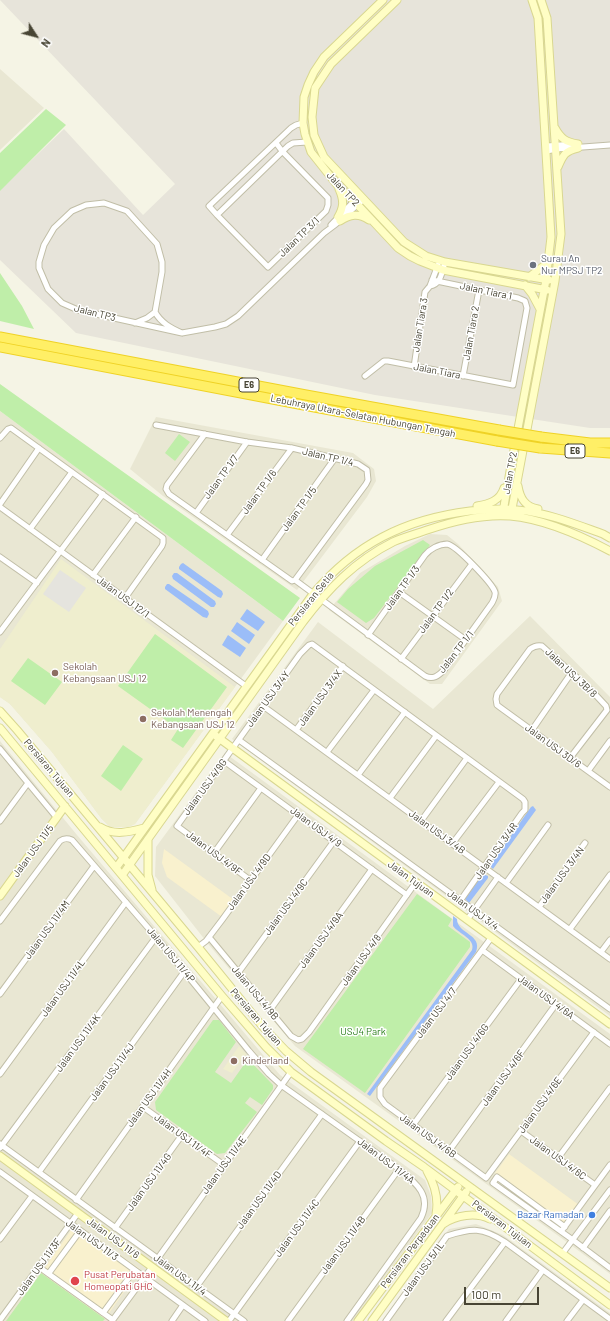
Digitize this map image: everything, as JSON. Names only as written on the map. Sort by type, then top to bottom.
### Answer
[{"type":"highway","name":"Lebuhraya Utara–Selatan Hubungan Tengah","points":[[0,337],[306,396],[499,430],[541,437],[610,443]]},
{"type":"highway","name":"Lebuhraya Utara–Selatan Hubungan Tengah","points":[[0,347],[497,441],[540,448],[610,453]]},
{"type":"main road","name":"Jalan TP2","points":[[384,0],[324,57],[314,72],[304,97],[303,123],[310,152],[338,186],[356,202],[398,248],[420,261],[440,269],[553,291]]},
{"type":"main road","name":"Jalan TP2","points":[[396,0],[331,64],[316,88],[312,117],[314,135],[324,157],[404,242],[426,256],[442,262],[555,282]]},
{"type":"main road","name":"Jalan TP2","points":[[504,508],[546,280],[551,237],[547,149],[538,18],[532,0]]},
{"type":"main road","name":"Jalan TP2","points":[[509,514],[555,282],[561,234],[547,18],[541,0]]},
{"type":"main road","points":[[555,128],[558,135],[567,142],[578,146]]},
{"type":"main road","points":[[557,172],[562,156],[578,146]]},
{"type":"main road","points":[[338,186],[343,204],[339,219]]},
{"type":"main road","points":[[339,219],[357,215],[367,218],[376,224]]},
{"type":"main road","points":[[529,277],[549,262]]},
{"type":"main road","points":[[525,286],[540,309]]},
{"type":"main road","points":[[427,519],[444,512],[488,504],[496,500],[503,493],[510,471]]},
{"type":"main road","points":[[518,474],[519,495],[525,503],[532,508],[547,511],[587,525],[602,534]]},
{"type":"main road","name":"Persiaran Setia","points":[[116,868],[313,594],[335,569],[363,548],[400,528],[427,519],[456,513],[504,508],[509,514],[566,530],[610,551]]},
{"type":"main road","name":"Persiaran Setia","points":[[123,874],[320,599],[332,586],[360,562],[394,542],[452,522],[509,514],[554,516],[610,538]]},
{"type":"main road","points":[[246,686],[256,688]]},
{"type":"main road","name":"Persiaran Tujuan","points":[[0,711],[198,947],[263,1027],[286,1050],[311,1072],[469,1188],[610,1288]]},
{"type":"main road","name":"Persiaran Tujuan","points":[[0,728],[116,868],[123,874],[222,996],[266,1047],[291,1072],[456,1190],[610,1305]]},
{"type":"main road","name":"Jalan Tujuan","points":[[212,733],[610,1024]]},
{"type":"main road","name":"Jalan USJ 11/5","points":[[0,896],[65,806]]},
{"type":"main road","points":[[93,822],[106,831],[116,833],[130,832],[144,828]]},
{"type":"main road","points":[[148,839],[148,876],[153,893]]},
{"type":"main road","name":"Jalan USJ 11/6","points":[[0,1156],[228,1321]]},
{"type":"main road","points":[[424,1167],[436,1189],[436,1216]]},
{"type":"main road","name":"Persiaran Perpaduan","points":[[358,1321],[462,1182]]},
{"type":"main road","name":"Persiaran Perpaduan","points":[[372,1321],[469,1188]]},
{"type":"main road","points":[[441,1225],[454,1218],[472,1215],[488,1218],[503,1225]]},
{"type":"street","points":[[303,123],[291,128],[209,206],[217,215],[282,151],[293,143],[307,142]]},
{"type":"street","points":[[276,143],[282,151]]},
{"type":"street","points":[[547,149],[555,147],[610,144]]},
{"type":"street","name":"Jalan TP 3/1","points":[[217,215],[268,267],[326,211],[328,198],[282,151]]},
{"type":"street","name":"Jalan TP3","points":[[154,312],[162,272],[162,262],[158,244],[127,211],[104,203],[86,205],[72,211],[54,228],[44,245],[39,268],[48,289],[62,303],[78,310],[182,333],[226,324],[238,316],[362,197]]},
{"type":"street","name":"Jalan Tiara 3","points":[[430,286],[435,285],[439,281],[442,262]]},
{"type":"street","name":"Jalan Tiara 3","points":[[414,367],[425,292],[440,269]]},
{"type":"street","name":"Jalan Tiara 1","points":[[432,280],[518,298],[525,301],[528,308],[513,385]]},
{"type":"street","name":"Jalan Tiara 2","points":[[464,376],[479,290]]},
{"type":"street","points":[[135,323],[147,318],[154,312],[169,328],[182,333]]},
{"type":"street","name":"Jalan Tiara","points":[[365,376],[384,362],[388,361],[513,385]]},
{"type":"street","name":"Jalan TP 1/4","points":[[156,425],[247,442],[292,448],[358,464],[367,470],[368,480],[363,489],[295,580]]},
{"type":"street","points":[[0,438],[8,429],[11,428],[161,536],[163,540],[162,546],[124,598]]},
{"type":"street","points":[[205,434],[167,485],[166,489],[169,494],[292,581],[295,580],[313,594]]},
{"type":"street","name":"Jalan TP 1/7","points":[[196,513],[247,442]]},
{"type":"street","points":[[0,504],[40,448]]},
{"type":"street","name":"Jalan TP 1/6","points":[[227,535],[292,448]]},
{"type":"street","name":"Jalan TP 1/5","points":[[262,560],[335,458]]},
{"type":"street","points":[[30,529],[72,472]]},
{"type":"street","points":[[0,632],[103,494]]},
{"type":"street","name":"Jalan USJ 12/1","points":[[0,507],[246,686]]},
{"type":"street","points":[[93,575],[136,517]]},
{"type":"street","name":"Jalan TP 1/1","points":[[313,594],[425,676],[435,678],[444,670],[492,603],[496,595],[490,582],[455,548],[447,544],[439,546]]},
{"type":"street","name":"Jalan TP 1/3","points":[[368,635],[429,551],[439,546]]},
{"type":"street","points":[[0,558],[37,583]]},
{"type":"street","name":"Jalan TP 1/2","points":[[401,659],[472,564]]},
{"type":"street","points":[[399,592],[466,640]]},
{"type":"street","name":"Jalan USJ 3/4Y","points":[[233,748],[309,645],[312,644],[343,666]]},
{"type":"street","name":"Jalan USJ 3B/8","points":[[497,705],[497,694],[530,649],[539,645],[542,646],[572,672],[606,706],[606,710],[570,758]]},
{"type":"street","points":[[343,666],[499,782],[452,844]]},
{"type":"street","name":"Jalan USJ 3/4X","points":[[296,730],[343,666]]},
{"type":"street","points":[[532,730],[572,672]]},
{"type":"street","points":[[327,752],[374,690]]},
{"type":"street","name":"Jalan USJ 3D/6","points":[[497,705],[610,787]]},
{"type":"street","name":"Jalan USJ 3/4B","points":[[263,706],[610,959]]},
{"type":"street","points":[[358,775],[405,712]]},
{"type":"street","points":[[390,798],[436,736]]},
{"type":"street","name":"Jalan USJ 3/4","points":[[239,740],[610,1009]]},
{"type":"street","points":[[588,771],[610,740]]},
{"type":"street","name":"Jalan USJ 4/9G","points":[[177,826],[233,748]]},
{"type":"street","points":[[0,749],[57,818]]},
{"type":"street","points":[[421,821],[467,758]]},
{"type":"street","name":"Jalan USJ 4/9","points":[[224,761],[407,895]]},
{"type":"street","name":"Jalan USJ 3/4R","points":[[460,901],[526,806],[523,799],[499,782]]},
{"type":"street","points":[[0,821],[28,783]]},
{"type":"street","points":[[214,852],[261,788]]},
{"type":"street","name":"Jalan USJ 4/9D","points":[[198,947],[209,937],[298,815]]},
{"type":"street","points":[[506,883],[548,825]]},
{"type":"street","name":"Jalan USJ 4/9F","points":[[177,826],[250,880]]},
{"type":"street","name":"Jalan USJ 11/4P","points":[[0,921],[56,844],[64,838],[72,840],[156,937],[256,1059],[281,1085]]},
{"type":"street","name":"Jalan USJ 4/9C","points":[[238,973],[334,841]]},
{"type":"street","name":"Jalan USJ 3/4N","points":[[539,907],[585,843]]},
{"type":"street","name":"Jalan USJ 11/4M","points":[[0,994],[94,866]]},
{"type":"street","name":"Jalan USJ 4/9A","points":[[270,1010],[372,869]]},
{"type":"street","points":[[570,929],[610,875]]},
{"type":"street","points":[[466,920],[498,877]]},
{"type":"street","name":"Jalan USJ 4/8","points":[[305,1036],[416,882]]},
{"type":"street","name":"Jalan USJ 11/4L","points":[[0,1074],[126,902]]},
{"type":"street","name":"Jalan USJ 11/4K","points":[[1,1146],[156,937]]},
{"type":"street","name":"Jalan USJ 4/9B","points":[[209,937],[294,1038],[298,1040],[305,1036]]},
{"type":"street","name":"Jalan USJ 4/7","points":[[380,1088],[491,938]]},
{"type":"street","points":[[601,952],[610,940]]},
{"type":"street","name":"Jalan USJ 4/6A","points":[[482,950],[610,1044]]},
{"type":"street","name":"Jalan USJ 11/4J","points":[[39,1172],[184,972]]},
{"type":"street","name":"Jalan USJ 4/6G","points":[[413,1125],[521,978]]},
{"type":"street","name":"Jalan USJ 11/4H","points":[[76,1200],[222,996]]},
{"type":"street","name":"Jalan USJ 4/6F","points":[[449,1151],[556,1004]]},
{"type":"street","name":"Jalan USJ 4/6E","points":[[486,1178],[594,1032]]},
{"type":"street","name":"Jalan USJ 11/4E","points":[[158,1258],[291,1072]]},
{"type":"street","name":"Jalan USJ 11/4A","points":[[281,1085],[400,1169],[421,1189],[425,1204],[424,1212],[421,1218],[347,1321]]},
{"type":"street","name":"Jalan USJ 4/6B","points":[[380,1088],[380,1097],[384,1104],[486,1178]]},
{"type":"street","points":[[558,1158],[610,1088]]},
{"type":"street","name":"Jalan USJ 11/4F","points":[[143,1107],[224,1165]]},
{"type":"street","name":"Jalan USJ 11/4D","points":[[196,1286],[322,1114]]},
{"type":"street","name":"Jalan USJ 4/6C","points":[[521,1131],[595,1185]]},
{"type":"street","name":"Jalan USJ 11/4G","points":[[115,1228],[182,1135]]},
{"type":"street","name":"Jalan USJ 11/4C","points":[[228,1321],[360,1141]]},
{"type":"street","name":"Jalan USJ 11/4","points":[[1,1146],[244,1321]]},
{"type":"street","points":[[563,1229],[610,1165]]},
{"type":"street","name":"Jalan USJ 11/4B","points":[[288,1321],[400,1169]]},
{"type":"street","name":"Jalan USJ 11/3","points":[[0,1172],[134,1271],[205,1321]]},
{"type":"street","points":[[563,1229],[492,1182],[497,1177],[563,1229],[573,1240],[610,1268]]},
{"type":"street","points":[[562,1254],[610,1190]]},
{"type":"street","points":[[0,1240],[32,1196]]},
{"type":"street","points":[[583,1248],[610,1211]]},
{"type":"street","name":"Jalan USJ 11/3F","points":[[0,1320],[78,1213]]},
{"type":"street","name":"Jalan USJ 5/1L","points":[[386,1321],[446,1236],[476,1230],[491,1234],[505,1242],[610,1319]]},
{"type":"street","points":[[49,1273],[80,1231]]},
{"type":"street","points":[[446,1321],[505,1242]]},
{"type":"street","points":[[39,1266],[113,1320],[152,1266]]},
{"type":"street","points":[[506,1321],[543,1270]]},
{"type":"street","points":[[103,1312],[134,1271]]},
{"type":"street","points":[[568,1321],[583,1300]]},
{"type":"street","points":[[172,1321],[183,1306]]},
{"type":"shaded area","points":[[0,0],[610,0],[610,428],[590,428],[375,395],[76,333],[0,260],[0,190],[64,129],[143,215],[175,184]]},
{"type":"shaded area","points":[[0,69],[44,108],[0,150]]},
{"type":"shaded area","points":[[0,411],[283,621],[135,824],[128,827],[110,827],[101,818],[52,752],[10,704],[0,697]]},
{"type":"shaded area","points":[[156,417],[353,453],[374,469],[376,481],[367,497],[297,590],[163,496],[130,469]]},
{"type":"shaded area","points":[[430,534],[447,535],[458,544],[498,587],[502,601],[442,684],[430,684],[329,610],[360,573],[405,546]]},
{"type":"shaded area","points":[[61,559],[235,687],[135,824],[128,827],[110,827],[101,818],[52,752],[10,704],[0,697],[0,649]]},
{"type":"shaded area","points":[[60,570],[86,588],[69,612],[43,594]]},
{"type":"shaded area","points":[[530,616],[610,697],[610,1016],[232,739],[318,622],[433,709]]},
{"type":"shaded area","points":[[0,741],[77,835],[280,1075],[425,1180],[431,1196],[432,1213],[353,1321],[0,1321]]},
{"type":"shaded area","points":[[225,753],[610,1034],[610,1274],[295,1046],[209,945],[155,876],[156,847]]},
{"type":"shaded area","points":[[164,849],[234,900],[222,917],[167,877],[162,863]]},
{"type":"shaded area","name":"Kinderland","points":[[239,1046],[246,1054],[232,1073],[223,1069]]},
{"type":"shaded area","points":[[509,1154],[579,1205],[565,1223],[495,1173]]},
{"type":"shaded area","points":[[76,1223],[140,1269],[105,1319],[41,1273]]},
{"type":"shaded area","points":[[476,1224],[503,1235],[610,1313],[610,1321],[382,1321],[449,1229]]},
{"type":"green space","points":[[46,109],[66,125],[0,191],[0,153]]},
{"type":"green space","points":[[0,273],[22,306],[34,329],[0,321]]},
{"type":"green space","points":[[0,384],[300,598],[283,621],[0,411]]},
{"type":"green space","points":[[179,434],[190,442],[175,461],[165,453]]},
{"type":"green space","points":[[423,540],[430,545],[374,618],[366,623],[337,602],[348,589],[375,566]]},
{"type":"green space","points":[[155,634],[227,687],[183,748],[171,740],[178,729],[118,686]]},
{"type":"green space","points":[[28,658],[62,682],[45,705],[11,681]]},
{"type":"green space","points":[[123,745],[143,759],[121,791],[101,776]]},
{"type":"green space","name":"USJ4 Park","points":[[417,894],[452,919],[448,926],[470,942],[470,947],[365,1093],[303,1049]]},
{"type":"green space","points":[[213,1020],[219,1020],[236,1042],[215,1072],[231,1083],[248,1059],[273,1085],[273,1089],[262,1105],[250,1097],[245,1103],[257,1112],[225,1153],[217,1154],[156,1110],[155,1102]]},
{"type":"green space","points":[[41,1273],[105,1319],[103,1321],[6,1321]]},
{"type":"water","points":[[183,563],[222,591],[223,594],[221,598],[179,569]]},
{"type":"water","points":[[174,573],[177,573],[215,601],[216,604],[214,607],[211,607],[173,579],[172,576]]},
{"type":"water","points":[[167,584],[208,611],[209,614],[207,618],[203,617],[165,589]]},
{"type":"water","points":[[247,609],[265,622],[258,631],[240,619]]},
{"type":"water","points":[[237,622],[255,635],[249,644],[231,631]]},
{"type":"water","points":[[228,635],[246,648],[240,657],[222,645]]},
{"type":"water","points":[[533,806],[536,810],[493,869],[490,866]]},
{"type":"water","points":[[483,874],[488,876],[488,878],[469,903],[465,899]]},
{"type":"water","points":[[453,916],[457,919],[461,928],[476,941],[476,952],[370,1096],[367,1094],[472,950],[472,943],[453,926]]},
{"type":"place","name":"Surau An Nur MPSJ TP2","points":[[533,265]]},
{"type":"place","name":"Sekolah Kebangsaan USJ 12","points":[[55,673]]},
{"type":"place","name":"Sekolah Menengah Kebangsaan USJ 12","points":[[143,719]]},
{"type":"place","name":"Kinderland","points":[[234,1061]]},
{"type":"place","name":"Bazar Ramadan","points":[[592,1215]]},
{"type":"place","name":"Pusat Perubatan Homeopati GHC","points":[[75,1281]]}]
